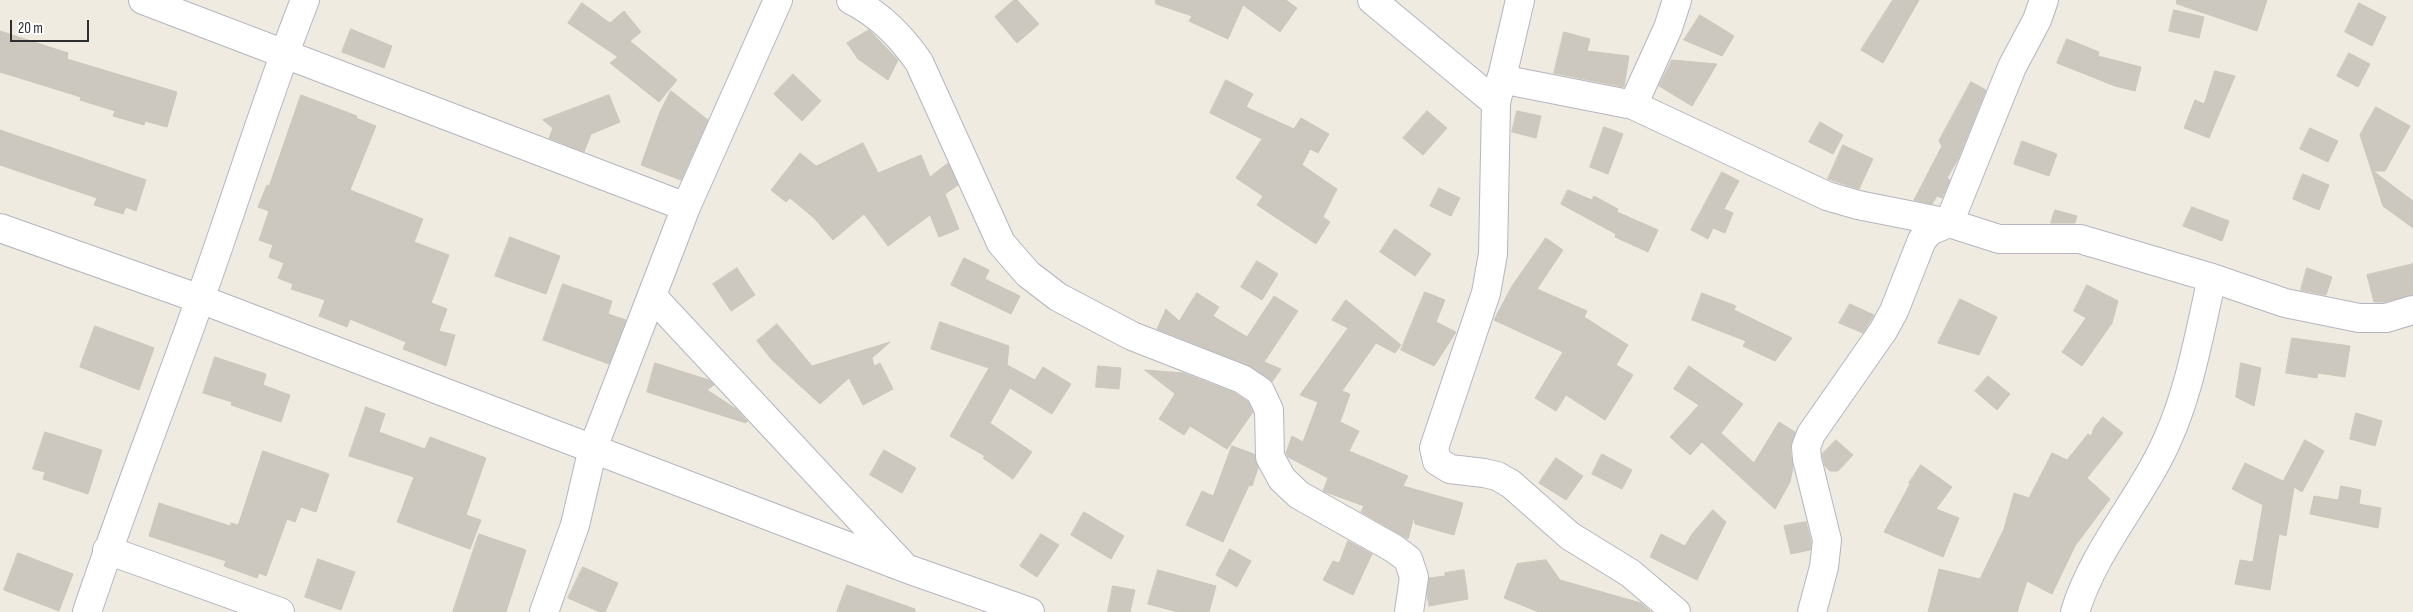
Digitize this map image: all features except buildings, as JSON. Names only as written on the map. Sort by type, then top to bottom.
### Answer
[{"type":"street","points":[[143,0],[686,207]]},
{"type":"street","points":[[87,612],[200,299],[284,53],[305,0]]},
{"type":"street","points":[[544,612],[575,525],[593,448],[686,207],[778,0]]},
{"type":"street","points":[[1372,0],[1499,91],[1634,105],[1827,196],[1858,205],[1949,223],[1999,239],[2080,239],[2212,278],[2286,303],[2359,318],[2386,318],[2413,310]]},
{"type":"street","points":[[1520,0],[1499,91],[1493,254],[1486,293],[1434,448],[1437,461],[1450,469],[1497,476],[1511,484],[1570,536],[1630,573],[1676,612]]},
{"type":"street","points":[[1634,105],[1668,28],[1677,0]]},
{"type":"street","points":[[1812,612],[1824,567],[1827,540],[1806,448],[1811,434],[1883,331],[1894,311],[1922,240],[1930,231],[1949,223],[2012,67],[2037,20],[2044,0]]},
{"type":"street","points":[[860,2],[902,37],[919,62],[1001,243],[1028,274],[1058,297],[1132,336],[1242,379],[1260,391],[1269,410],[1270,457],[1282,479],[1299,495],[1393,548],[1408,559],[1414,577],[1409,612]]},
{"type":"street","points":[[0,228],[200,299],[1019,610]]},
{"type":"street","points":[[2076,612],[2094,566],[2158,458],[2178,416],[2212,278]]},
{"type":"street","points":[[652,296],[905,568]]},
{"type":"street","points":[[108,550],[280,612]]}]
